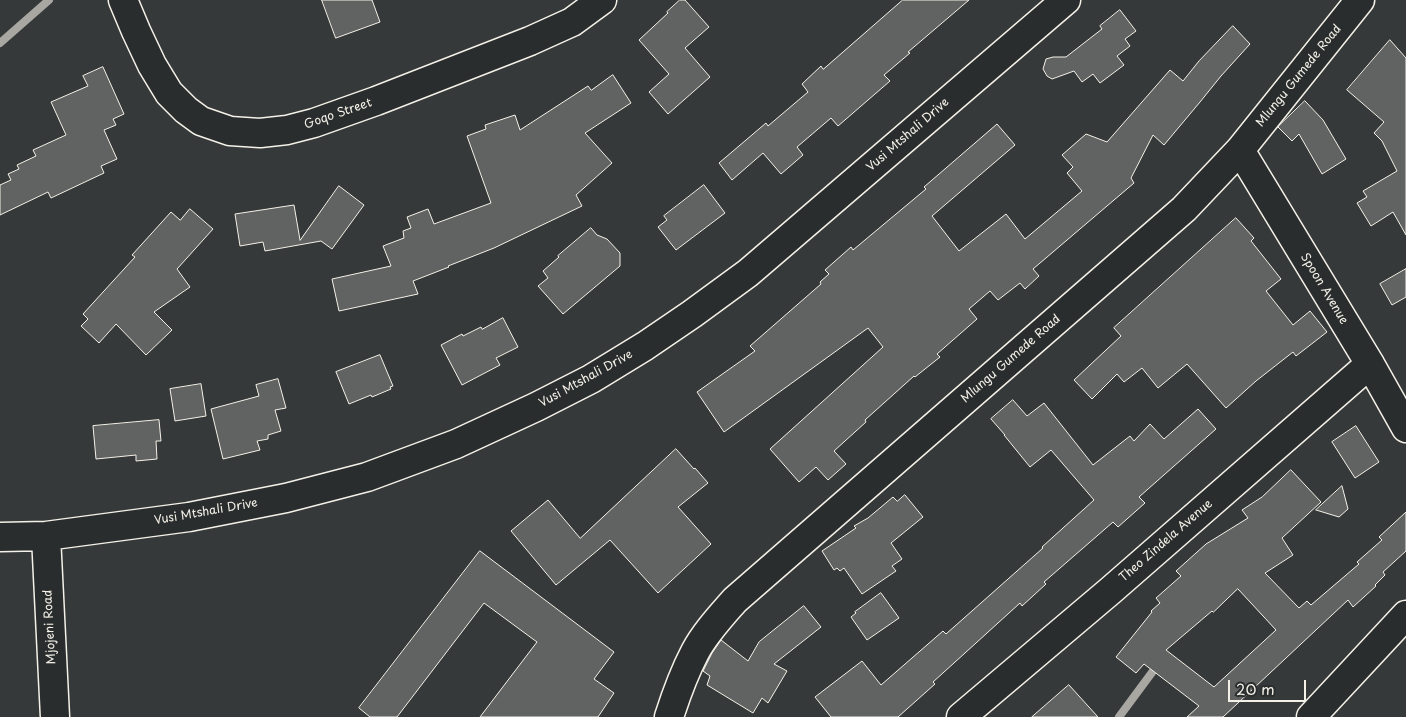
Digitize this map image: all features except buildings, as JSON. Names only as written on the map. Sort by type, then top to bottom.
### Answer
[{"type":"street","name":"Goqo Street","points":[[123,0],[152,65],[169,93],[186,110],[201,121],[230,131],[260,133],[287,130],[314,123],[530,41],[568,11],[602,0]]},
{"type":"street","name":"Vusi Mtshali Drive","points":[[0,537],[46,536],[189,517],[286,498],[367,476],[456,444],[536,407],[582,383],[645,346],[748,273],[1066,0]]},
{"type":"street","name":"Mlungu Gumede Road","points":[[669,717],[680,684],[696,651],[713,625],[735,600],[1184,210],[1240,150],[1360,0]]},
{"type":"street","name":"Spoon Avenue","points":[[1240,150],[1370,364],[1406,428]]},
{"type":"street","name":"Theo Zindela Avenue","points":[[961,717],[1110,591],[1370,364]]},
{"type":"street","name":"Mjojeni Road","points":[[46,536],[55,717]]},
{"type":"street","points":[[1311,717],[1406,615]]},
{"type":"waterway","points":[[0,43],[49,0]]},
{"type":"waterway","points":[[1119,717],[1159,663]]}]
